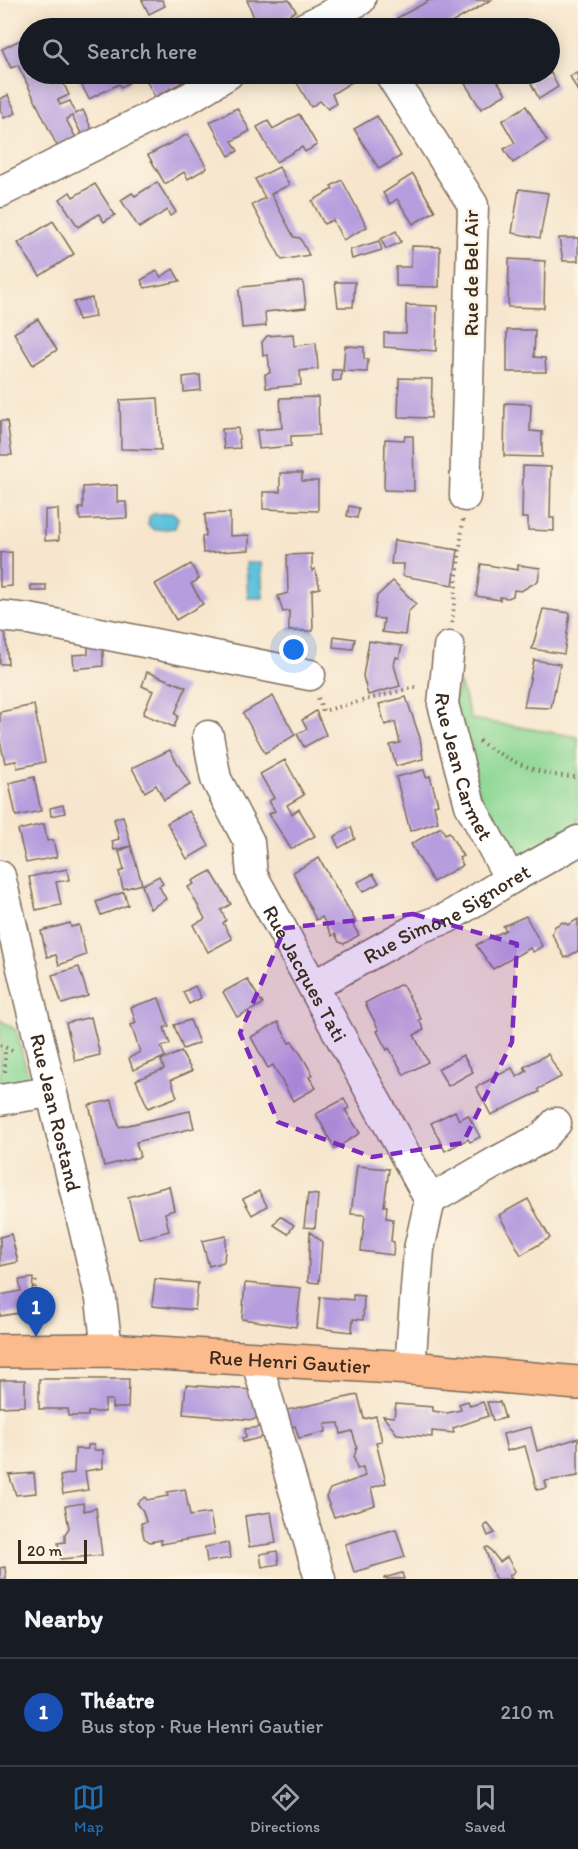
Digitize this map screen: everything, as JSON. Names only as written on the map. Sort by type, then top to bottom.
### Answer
[{"type":"main road","name":"Rue Henri Gautier","points":[[14,1350],[107,1350],[410,1368],[578,1383]]},
{"type":"street","points":[[338,18],[358,12]]},
{"type":"street","points":[[0,192],[189,98],[212,84]]},
{"type":"street","name":"Rue de Bel Air","points":[[396,84],[473,205],[465,496]]},
{"type":"street","points":[[0,616],[29,619],[310,675]]},
{"type":"street","name":"Rue Jean Carmet","points":[[449,647],[443,704],[470,805],[510,879]]},
{"type":"street","name":"Rue Jacques Tati","points":[[208,736],[216,779],[249,842],[252,875],[315,986],[430,1200]]},
{"type":"street","name":"Rue Simone Signoret","points":[[315,986],[416,929],[447,918],[578,841]]},
{"type":"street","name":"Rue Jean Rostand","points":[[0,876],[101,1299],[107,1350]]},
{"type":"street","points":[[8,1092],[50,1092]]},
{"type":"street","points":[[410,1368],[419,1249],[430,1200],[542,1138],[556,1123]]},
{"type":"street","points":[[256,1359],[320,1579]]},
{"type":"path","points":[[449,647],[465,496]]},
{"type":"path","points":[[5,1049],[8,1092]]},
{"type":"path","points":[[14,1350],[36,1280]]},
{"type":"highlighted area","points":[[413,914],[517,944],[512,1042],[463,1143],[372,1157],[278,1122],[240,1033],[285,928]]},
{"type":"green space","points":[[460,683],[471,719],[578,737],[578,831],[520,860],[509,856],[481,803],[453,703]]},
{"type":"green space","points":[[0,1020],[16,1030],[31,1086],[0,1087]]},
{"type":"water","points":[[173,513],[178,518],[175,528],[154,530],[148,525],[149,517],[153,514]]},
{"type":"water","points":[[246,563],[261,563],[263,598],[248,598]]},
{"type":"building","points":[[142,0],[162,0],[165,6],[149,14]]},
{"type":"building","points":[[247,0],[289,0],[296,11],[284,18],[254,18]]},
{"type":"building","points":[[430,0],[491,0],[460,18],[397,18]]},
{"type":"building","points":[[18,41],[18,65],[11,68],[2,49]]},
{"type":"building","points":[[578,72],[578,92],[570,76]]},
{"type":"building","points":[[27,84],[64,84],[69,95],[58,100],[60,105],[70,101],[76,114],[83,110],[92,130],[82,135],[72,116],[66,119],[76,138],[58,148]]},
{"type":"building","points":[[81,84],[119,84],[89,99]]},
{"type":"building","points":[[148,84],[179,84],[155,97]]},
{"type":"building","points":[[298,84],[348,84],[332,94],[336,104],[328,109],[320,101],[311,107]]},
{"type":"building","points":[[465,84],[500,84],[506,94],[481,109]]},
{"type":"building","points":[[532,84],[556,84],[558,87],[539,99]]},
{"type":"building","points":[[8,95],[16,113],[4,118],[0,109],[0,99]]},
{"type":"building","points":[[526,106],[547,141],[513,163],[504,149],[515,143],[502,121]]},
{"type":"building","points":[[237,108],[250,131],[232,141],[238,151],[229,156],[210,122]]},
{"type":"building","points":[[299,114],[317,145],[305,152],[302,147],[276,162],[257,127],[268,121],[273,129]]},
{"type":"building","points":[[377,116],[401,156],[379,169],[354,129]]},
{"type":"building","points":[[188,134],[207,168],[188,179],[184,172],[165,184],[148,155]]},
{"type":"building","points":[[279,167],[289,185],[271,194],[294,237],[300,238],[309,255],[282,260],[252,205],[265,198],[255,179]]},
{"type":"building","points":[[413,174],[435,211],[413,224],[397,199],[390,204],[383,193]]},
{"type":"building","points":[[342,180],[367,227],[343,240],[333,220],[324,224],[312,201],[333,189],[331,186]]},
{"type":"building","points":[[157,182],[176,212],[170,216],[167,210],[139,228],[121,200],[132,193],[135,196]]},
{"type":"building","points":[[95,184],[115,215],[104,222],[99,214],[78,227],[60,199],[70,192],[73,197]]},
{"type":"building","points":[[519,189],[548,193],[540,238],[512,233]]},
{"type":"building","points":[[53,221],[74,254],[40,276],[18,243]]},
{"type":"building","points":[[396,231],[401,242],[386,249],[381,239]]},
{"type":"building","points":[[559,238],[578,238],[578,261],[563,261]]},
{"type":"building","points":[[379,241],[382,250],[352,259],[350,250]]},
{"type":"building","points":[[412,246],[440,247],[439,287],[396,286],[396,267],[411,267]]},
{"type":"building","points":[[509,259],[545,261],[544,308],[508,307]]},
{"type":"building","points":[[173,269],[180,281],[145,288],[141,280],[157,271],[161,277]]},
{"type":"building","points":[[303,281],[306,308],[265,312],[266,326],[242,328],[239,290],[242,287]]},
{"type":"building","points":[[335,282],[355,282],[353,307],[338,307]]},
{"type":"building","points":[[92,298],[95,317],[78,320],[74,302]]},
{"type":"building","points":[[406,305],[437,306],[436,351],[384,347],[384,333],[406,333]]},
{"type":"building","points":[[38,319],[57,350],[33,365],[14,333]]},
{"type":"building","points":[[507,330],[535,330],[534,357],[545,358],[546,372],[507,372]]},
{"type":"building","points":[[293,334],[294,346],[316,343],[318,369],[300,371],[301,385],[266,388],[265,374],[270,373],[268,355],[263,356],[262,342],[267,336]]},
{"type":"building","points":[[345,346],[364,347],[364,359],[368,359],[367,372],[343,371]]},
{"type":"building","points":[[332,370],[341,370],[341,380],[333,381]]},
{"type":"building","points":[[200,375],[201,390],[184,392],[183,377]]},
{"type":"building","points":[[399,378],[432,379],[431,418],[398,417]]},
{"type":"building","points":[[318,397],[319,435],[291,436],[291,446],[259,449],[257,430],[282,428],[280,398]]},
{"type":"building","points":[[158,398],[161,450],[121,449],[120,400]]},
{"type":"building","points":[[505,403],[531,404],[530,431],[542,432],[542,457],[504,456]]},
{"type":"building","points":[[0,421],[7,421],[12,455],[0,455]]},
{"type":"building","points":[[238,428],[240,448],[224,449],[222,429]]},
{"type":"building","points":[[405,436],[413,436],[414,491],[384,490],[385,439],[404,440]]},
{"type":"building","points":[[523,466],[551,467],[550,518],[554,518],[554,531],[528,530],[528,518],[522,518]]},
{"type":"building","points":[[280,473],[302,473],[302,481],[318,481],[318,511],[263,509],[263,492],[280,492]]},
{"type":"building","points":[[117,485],[117,502],[126,502],[127,518],[80,520],[79,508],[83,508],[83,487]]},
{"type":"building","points":[[349,506],[359,508],[357,518],[347,516]]},
{"type":"building","points":[[58,509],[59,540],[45,541],[45,510]]},
{"type":"building","points":[[230,513],[230,536],[249,535],[249,550],[203,553],[202,536],[206,536],[205,514]]},
{"type":"building","points":[[394,540],[458,550],[453,585],[403,576],[404,564],[391,564]]},
{"type":"building","points":[[12,552],[12,586],[0,587],[0,553]]},
{"type":"building","points":[[312,554],[312,571],[315,569],[320,588],[312,590],[313,631],[289,631],[289,611],[283,612],[278,596],[288,593],[287,555]]},
{"type":"building","points":[[191,564],[199,579],[191,584],[203,604],[176,620],[155,584]]},
{"type":"building","points":[[481,564],[518,570],[518,565],[540,568],[538,581],[521,591],[514,590],[513,596],[500,597],[500,600],[476,596]]},
{"type":"building","points":[[393,581],[416,604],[408,612],[405,635],[382,632],[384,619],[374,618],[377,596]]},
{"type":"building","points":[[31,585],[46,585],[46,591],[31,591]]},
{"type":"building","points":[[543,609],[570,613],[564,654],[532,649]]},
{"type":"building","points":[[5,628],[8,664],[0,664],[0,629]]},
{"type":"building","points":[[88,636],[103,639],[103,666],[74,669],[73,655],[88,654]]},
{"type":"building","points":[[334,636],[355,639],[353,649],[333,647]]},
{"type":"building","points":[[369,641],[402,646],[399,658],[396,657],[394,665],[400,686],[368,695],[363,676]]},
{"type":"building","points":[[534,660],[560,664],[551,708],[524,707]]},
{"type":"building","points":[[147,672],[186,687],[175,714],[178,716],[174,727],[143,714],[153,691],[142,686]]},
{"type":"building","points":[[273,696],[295,735],[265,753],[243,713]]},
{"type":"building","points":[[406,697],[420,738],[423,759],[396,766],[390,745],[400,743],[395,722],[385,725],[379,704]]},
{"type":"building","points":[[34,705],[45,762],[17,768],[16,761],[5,763],[0,741],[0,712]]},
{"type":"building","points":[[316,711],[326,735],[304,747],[297,734],[307,729],[302,720]]},
{"type":"building","points":[[170,750],[190,785],[164,800],[156,785],[145,792],[132,768]]},
{"type":"building","points":[[285,760],[304,795],[287,805],[292,814],[299,809],[315,836],[291,849],[269,814],[275,811],[269,801],[274,798],[260,774]]},
{"type":"building","points":[[424,770],[426,777],[430,776],[438,804],[434,805],[438,822],[410,831],[396,777]]},
{"type":"building","points":[[34,777],[41,811],[16,816],[9,783]]},
{"type":"building","points":[[63,805],[65,813],[51,816],[50,808]]},
{"type":"building","points":[[189,811],[209,846],[187,859],[167,823]]},
{"type":"building","points":[[123,816],[131,846],[114,850],[112,841],[119,839],[114,819]]},
{"type":"building","points":[[44,824],[47,841],[53,840],[57,857],[26,863],[18,830]]},
{"type":"building","points":[[351,827],[355,839],[339,848],[334,837]]},
{"type":"building","points":[[441,827],[445,834],[449,832],[463,856],[459,858],[463,865],[433,882],[411,844]]},
{"type":"building","points":[[131,846],[142,884],[123,889],[119,872],[124,870],[119,851]]},
{"type":"building","points":[[319,858],[356,922],[353,925],[359,935],[344,944],[339,942],[335,934],[332,936],[322,917],[316,920],[293,872]]},
{"type":"building","points":[[67,869],[69,880],[56,882],[61,905],[36,910],[29,877]]},
{"type":"building","points":[[211,871],[231,904],[221,910],[226,920],[223,923],[232,939],[208,952],[193,925],[205,919],[188,887],[194,884],[192,881]]},
{"type":"building","points":[[373,874],[379,883],[363,892],[358,882]]},
{"type":"building","points":[[159,876],[163,884],[159,886],[166,899],[150,909],[142,885]]},
{"type":"building","points":[[124,892],[128,905],[101,915],[96,902]]},
{"type":"building","points":[[526,916],[542,946],[533,952],[530,948],[493,969],[476,945],[506,930],[503,926]]},
{"type":"building","points":[[578,919],[578,951],[565,958],[552,934],[555,926],[563,922],[568,925]]},
{"type":"building","points":[[70,923],[71,927],[79,925],[86,955],[59,965],[56,955],[47,957],[41,931]]},
{"type":"building","points":[[79,967],[88,996],[62,1004],[52,975]]},
{"type":"building","points":[[247,979],[263,1004],[237,1017],[223,992]]},
{"type":"building","points":[[399,985],[403,986],[421,1019],[419,1020],[424,1030],[414,1035],[428,1062],[404,1075],[389,1048],[387,1050],[382,1041],[365,1003]]},
{"type":"building","points":[[195,986],[201,998],[189,1004],[183,992]]},
{"type":"building","points":[[159,998],[169,1026],[164,1028],[170,1044],[161,1047],[165,1057],[133,1070],[129,1058],[140,1052],[131,1025],[136,1023],[131,1007]]},
{"type":"building","points":[[91,1017],[100,1055],[75,1061],[66,1023]]},
{"type":"building","points":[[190,1020],[199,1043],[183,1049],[174,1025]]},
{"type":"building","points":[[278,1022],[289,1043],[292,1042],[299,1051],[313,1075],[309,1077],[316,1088],[293,1101],[273,1065],[268,1068],[251,1037]]},
{"type":"building","points":[[181,1052],[192,1071],[171,1080],[177,1097],[148,1108],[136,1080],[164,1069],[161,1060]]},
{"type":"building","points":[[548,1054],[561,1077],[538,1089],[539,1092],[491,1115],[476,1087],[512,1068],[517,1077],[527,1071],[524,1067]]},
{"type":"building","points":[[463,1055],[473,1072],[448,1086],[438,1069]]},
{"type":"building","points":[[344,1099],[349,1108],[345,1110],[360,1133],[335,1149],[316,1114]]},
{"type":"building","points":[[112,1100],[119,1127],[190,1111],[194,1128],[136,1142],[140,1157],[104,1166],[89,1105]]},
{"type":"building","points":[[455,1111],[459,1120],[468,1115],[480,1137],[470,1142],[468,1139],[445,1151],[431,1123]]},
{"type":"building","points":[[357,1166],[389,1169],[384,1206],[387,1206],[386,1218],[393,1219],[391,1241],[394,1242],[393,1255],[361,1251],[365,1215],[351,1214]]},
{"type":"building","points":[[169,1186],[174,1210],[165,1213],[169,1231],[139,1239],[128,1197]]},
{"type":"building","points":[[259,1191],[267,1206],[252,1215],[243,1199]]},
{"type":"building","points":[[308,1194],[318,1195],[315,1228],[304,1227]]},
{"type":"building","points":[[528,1199],[550,1238],[521,1255],[499,1215]]},
{"type":"building","points":[[280,1216],[294,1225],[288,1234],[274,1225]]},
{"type":"building","points":[[310,1232],[322,1242],[319,1283],[308,1282]]},
{"type":"building","points":[[11,1234],[18,1262],[0,1266],[0,1237]]},
{"type":"building","points":[[226,1236],[224,1262],[209,1266],[202,1241]]},
{"type":"building","points":[[33,1278],[31,1311],[0,1316],[0,1295],[21,1291],[19,1280]]},
{"type":"building","points":[[155,1279],[198,1283],[195,1310],[152,1306]]},
{"type":"building","points":[[245,1283],[301,1288],[296,1327],[242,1319]]},
{"type":"building","points":[[353,1295],[364,1296],[363,1320],[353,1319],[352,1332],[317,1328],[320,1297],[353,1300]]},
{"type":"building","points":[[39,1379],[129,1379],[128,1408],[112,1408],[112,1400],[105,1400],[105,1412],[88,1412],[88,1416],[68,1416],[68,1409],[39,1409]]},
{"type":"building","points":[[0,1380],[25,1380],[25,1406],[0,1407]]},
{"type":"building","points":[[186,1385],[252,1390],[259,1416],[253,1420],[183,1414]]},
{"type":"building","points":[[358,1395],[364,1419],[376,1416],[382,1441],[376,1442],[386,1483],[371,1488],[375,1505],[334,1517],[326,1497],[330,1489],[365,1476],[363,1467],[357,1469],[354,1457],[357,1447],[352,1431],[341,1434],[339,1423],[325,1424],[326,1432],[299,1438],[295,1426],[287,1428],[282,1411]]},
{"type":"building","points":[[468,1401],[470,1406],[483,1402],[488,1416],[453,1428],[454,1433],[432,1431],[432,1437],[397,1434],[383,1416],[394,1417],[396,1404],[433,1407],[433,1411],[447,1413],[461,1410],[459,1404]]},
{"type":"building","points":[[487,1402],[500,1402],[505,1418],[493,1421]]},
{"type":"building","points":[[261,1427],[263,1437],[243,1442],[242,1438],[246,1437],[245,1429]]},
{"type":"building","points":[[531,1427],[537,1451],[578,1438],[578,1476],[545,1481],[547,1488],[537,1490],[525,1446],[507,1451],[503,1434]]},
{"type":"building","points":[[88,1445],[94,1445],[94,1450],[103,1450],[103,1468],[85,1471],[88,1490],[63,1494],[60,1476],[74,1473],[75,1449],[88,1449]]},
{"type":"building","points":[[34,1473],[36,1493],[16,1495],[9,1475]]},
{"type":"building","points":[[185,1489],[190,1516],[210,1513],[214,1535],[161,1544],[161,1540],[150,1542],[144,1538],[141,1523],[146,1522],[143,1511],[137,1503],[145,1497],[147,1500],[168,1496],[167,1492]]},
{"type":"building","points":[[83,1503],[84,1511],[96,1508],[102,1555],[61,1559],[58,1543],[65,1542],[65,1534],[69,1528],[65,1506]]},
{"type":"building","points":[[271,1512],[276,1543],[249,1547],[245,1516]]},
{"type":"building","points":[[488,1524],[495,1533],[488,1536],[484,1526]]},
{"type":"building","points":[[396,1529],[405,1557],[354,1572],[345,1544]]},
{"type":"building","points":[[228,1543],[231,1558],[207,1562],[205,1547]]},
{"type":"building","points":[[488,1547],[500,1562],[507,1557],[515,1571],[509,1576],[512,1579],[495,1579],[485,1548]]},
{"type":"building","points":[[277,1551],[279,1564],[262,1567],[260,1554]]},
{"type":"building","points":[[5,1567],[6,1579],[0,1579],[0,1568]]},
{"type":"building","points":[[402,1573],[404,1579],[384,1579],[384,1578]]},
{"type":"place","name":"Théatre","points":[[36,1337]]}]
